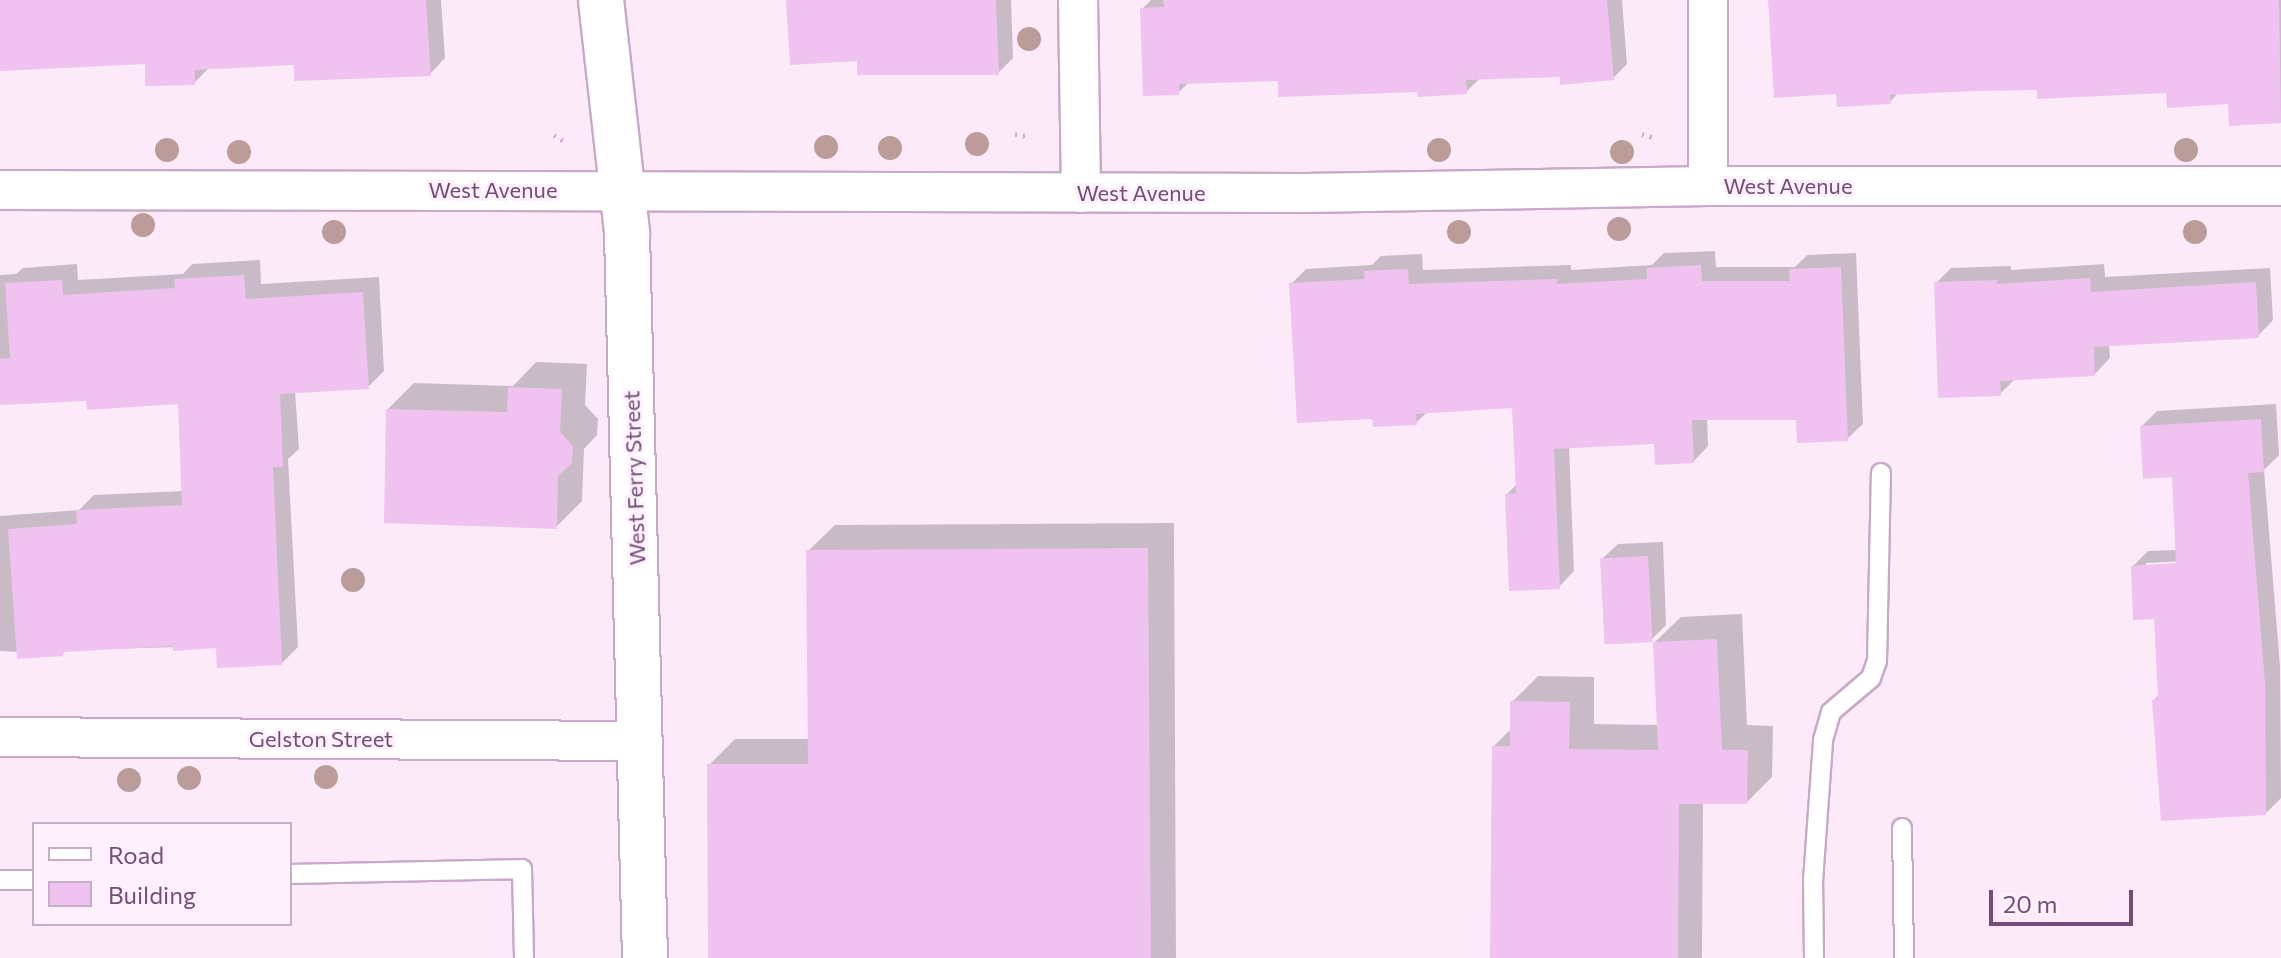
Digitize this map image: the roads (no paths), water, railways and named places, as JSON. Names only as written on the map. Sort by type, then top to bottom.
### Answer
[{"type":"street","name":"West Ferry Street","points":[[601,0],[625,191],[642,741],[645,958]]},
{"type":"street","points":[[1078,0],[1081,193]]},
{"type":"street","points":[[1708,0],[1708,186]]},
{"type":"street","name":"West Avenue","points":[[0,190],[1081,193],[1708,186],[2281,186]]},
{"type":"street","name":"Gelston Street","points":[[0,737],[642,741]]},
{"type":"lane","points":[[1814,958],[1813,881],[1823,740],[1831,712],[1871,678],[1877,661],[1881,473]]},
{"type":"lane","points":[[1902,828],[1904,958]]},
{"type":"lane","points":[[292,874],[522,869],[524,958]]},
{"type":"lane","points":[[0,880],[32,880]]}]
